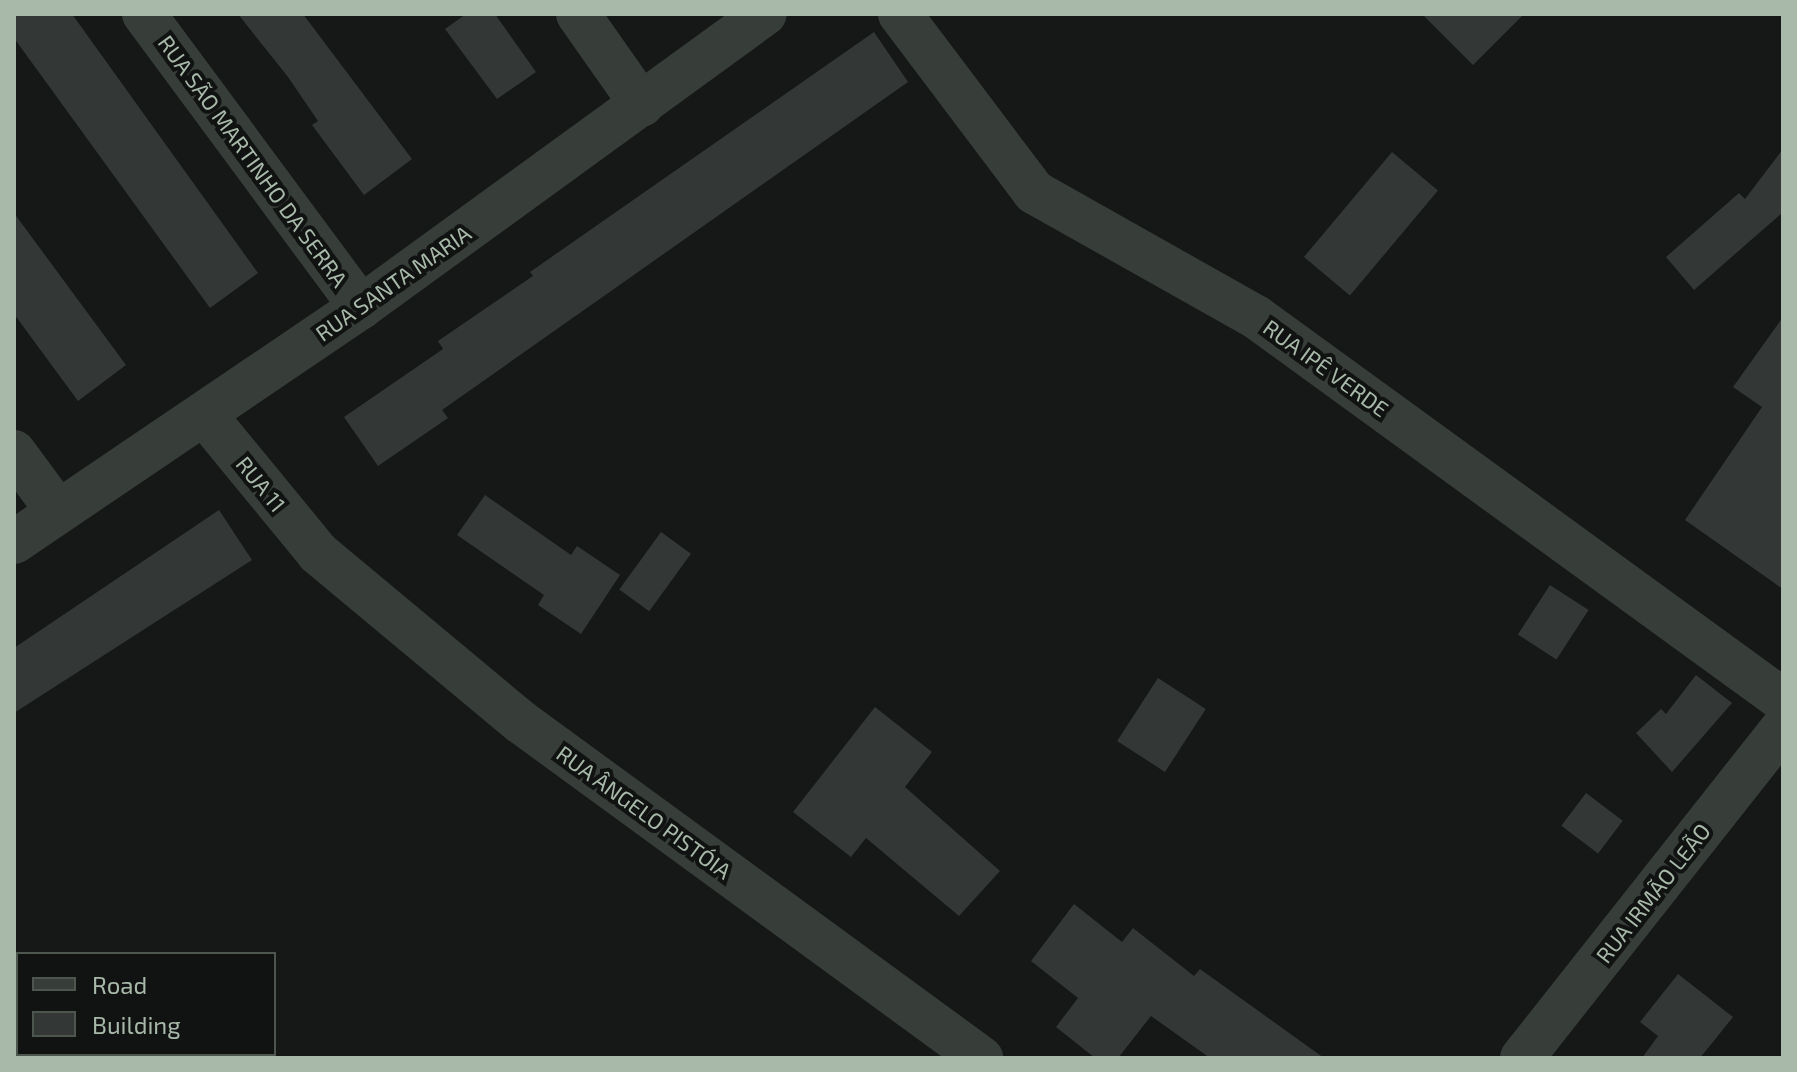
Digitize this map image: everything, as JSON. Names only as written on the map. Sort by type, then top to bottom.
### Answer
[{"type":"street","name":"RUA SÃO MARTINHO DA SERRA","points":[[144,14],[361,307]]},
{"type":"street","points":[[578,14],[642,105]]},
{"type":"street","name":"RUA SANTA MARIA","points":[[14,542],[361,307],[765,14]]},
{"type":"street","name":"RUA IPÊ VERDE","points":[[900,14],[1034,192],[1256,317],[1783,700]]},
{"type":"street","name":"RUA 11","points":[[204,414],[318,553]]},
{"type":"street","points":[[14,452],[58,512]]},
{"type":"street","name":"RUA ÂNGELO PISTÓIA","points":[[318,553],[521,722],[981,1058]]},
{"type":"street","name":"RUA IRMÃO LEÃO","points":[[1522,1058],[1783,727]]},
{"type":"building","points":[[14,14],[72,14],[258,273],[210,308],[14,38]]},
{"type":"building","points":[[238,14],[303,14],[412,159],[364,195],[312,125],[318,121],[288,77]]},
{"type":"building","points":[[466,14],[495,14],[536,72],[497,99],[445,29]]},
{"type":"building","points":[[1422,14],[1524,14],[1473,65]]},
{"type":"building","points":[[874,32],[908,82],[442,410],[448,418],[378,466],[344,417],[443,349],[438,341],[533,276],[530,272]]},
{"type":"building","points":[[1783,149],[1783,212],[1694,290],[1666,257],[1739,193],[1745,199]]},
{"type":"building","points":[[1392,152],[1438,191],[1350,296],[1304,257]]},
{"type":"building","points":[[14,213],[126,365],[78,401],[14,314]]},
{"type":"building","points":[[1783,317],[1783,589],[1685,520],[1762,407],[1733,387]]},
{"type":"building","points":[[485,495],[571,555],[577,546],[620,575],[581,634],[538,605],[544,595],[457,535]]},
{"type":"building","points":[[219,510],[252,560],[14,713],[14,648]]},
{"type":"building","points":[[661,532],[691,554],[649,611],[619,589]]},
{"type":"building","points":[[1550,585],[1589,610],[1556,660],[1518,634]]},
{"type":"building","points":[[1696,675],[1732,703],[1672,772],[1636,733],[1661,709],[1666,714]]},
{"type":"building","points":[[1158,678],[1206,709],[1165,772],[1117,741]]},
{"type":"building","points":[[875,707],[932,752],[905,787],[1000,871],[959,916],[866,838],[851,857],[793,812]]},
{"type":"building","points":[[1586,793],[1623,821],[1598,853],[1561,826]]},
{"type":"building","points":[[1074,904],[1122,942],[1133,928],[1194,976],[1200,969],[1324,1058],[1210,1058],[1151,1016],[1118,1058],[1095,1058],[1056,1027],[1078,998],[1031,961]]},
{"type":"building","points":[[1678,974],[1733,1017],[1700,1058],[1642,1058],[1658,1036],[1640,1022]]}]
